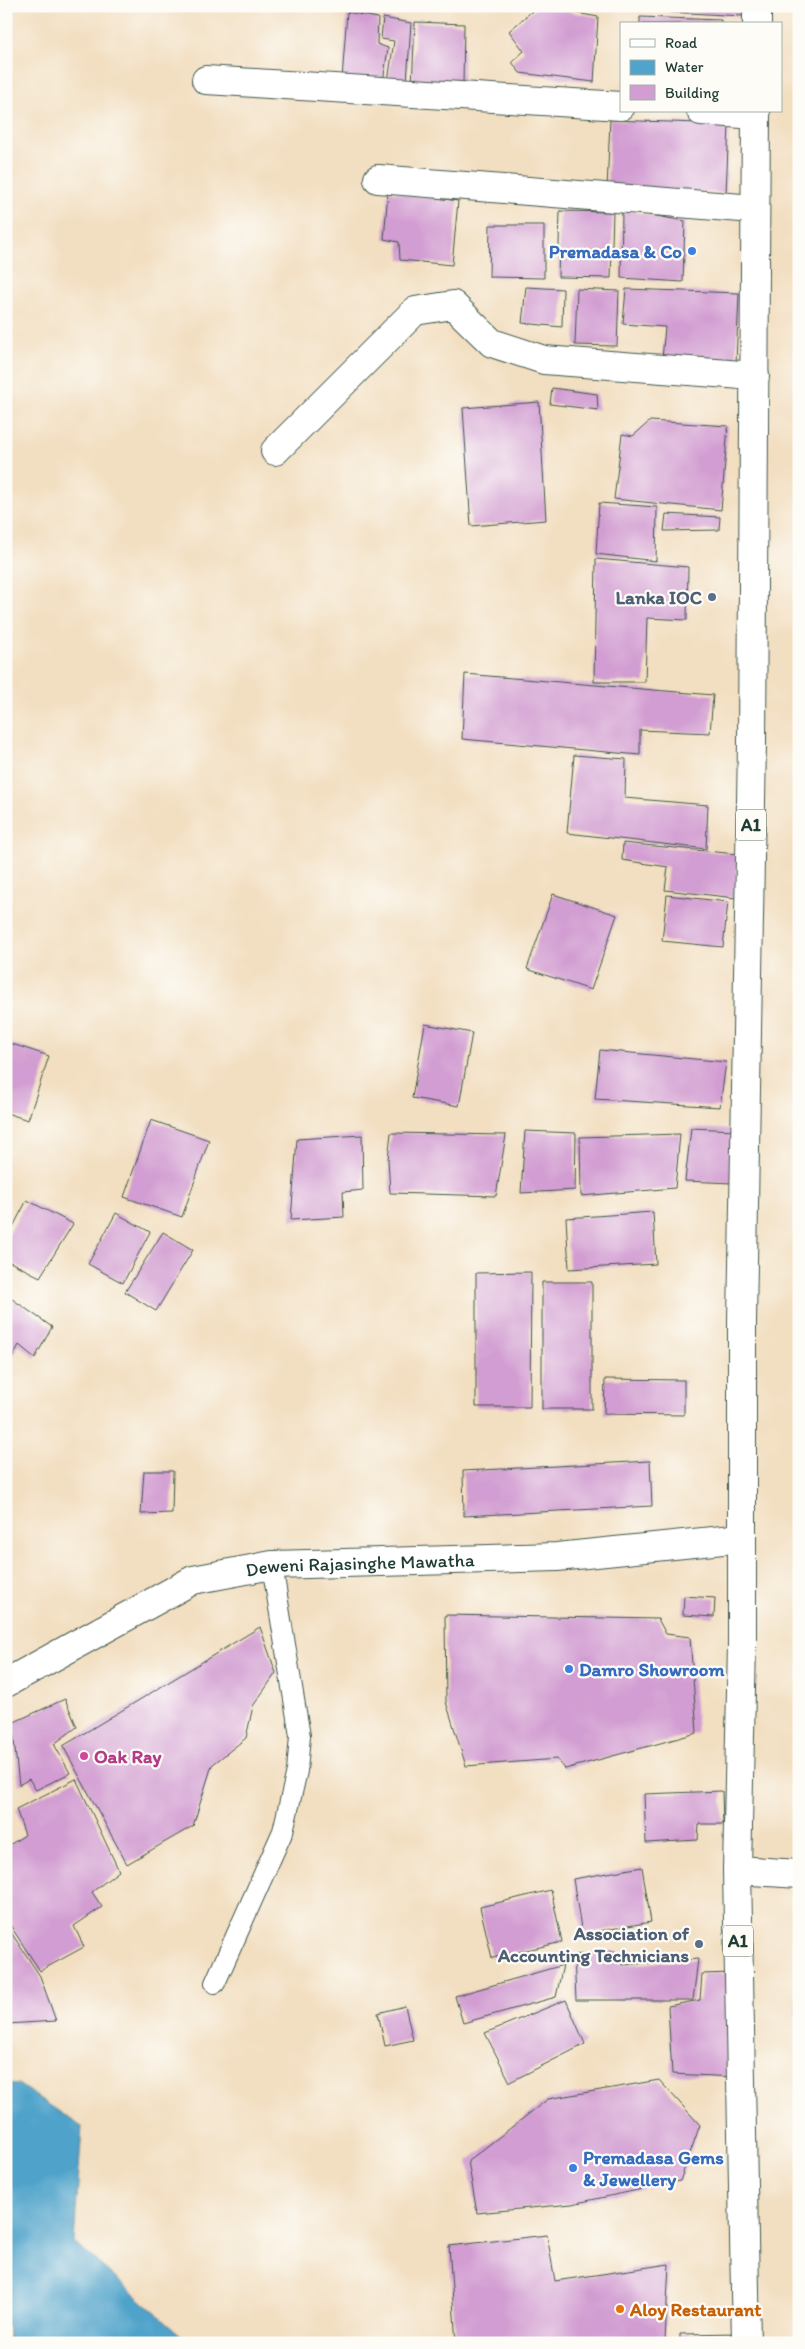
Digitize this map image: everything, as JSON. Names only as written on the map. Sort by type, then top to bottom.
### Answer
[{"type":"main road","points":[[757,6],[757,22]]},
{"type":"main road","points":[[206,80],[620,106]]},
{"type":"main road","points":[[728,112],[756,113]]},
{"type":"main road","name":"A1","points":[[746,2343],[737,1870],[742,1538],[742,1321],[747,1132],[756,113]]},
{"type":"main road","points":[[378,178],[754,209]]},
{"type":"main road","points":[[275,452],[415,311],[453,305],[492,343],[544,360],[755,376]]},
{"type":"main road","name":"Deweni Rajasinghe Mawatha","points":[[6,1683],[193,1580],[272,1566],[557,1557],[742,1538]]},
{"type":"main road","points":[[737,1870],[799,1874]]},
{"type":"lane","points":[[215,1983],[283,1831],[297,1771],[300,1736],[272,1566]]},
{"type":"water","points":[[6,2083],[18,2084],[82,2127],[74,2242],[190,2343],[7,2343],[9,2334],[6,2321]]},
{"type":"building","points":[[538,6],[598,17],[594,82],[520,73],[512,62],[524,51],[509,31]]},
{"type":"building","points":[[584,6],[658,6],[658,9],[602,10]]},
{"type":"building","points":[[669,6],[743,6],[743,16],[670,12]]},
{"type":"building","points":[[347,12],[378,18],[377,44],[388,48],[383,82],[342,79]]},
{"type":"building","points":[[640,17],[721,20],[721,22],[640,22]]},
{"type":"building","points":[[383,18],[411,23],[407,82],[388,81],[394,41],[381,39]]},
{"type":"building","points":[[415,22],[464,24],[463,85],[412,85]]},
{"type":"building","points":[[610,120],[729,124],[726,193],[607,189]]},
{"type":"building","points":[[388,191],[458,201],[452,265],[400,260],[399,242],[384,239]]},
{"type":"building","points":[[622,210],[685,221],[683,282],[621,278]]},
{"type":"building","points":[[560,211],[613,212],[611,278],[558,277]]},
{"type":"building","points":[[490,225],[544,225],[544,278],[489,277]]},
{"type":"building","points":[[526,287],[563,289],[562,327],[522,323]]},
{"type":"building","points":[[577,289],[619,291],[617,346],[575,345]]},
{"type":"building","points":[[626,289],[739,293],[736,363],[662,359],[665,327],[623,324]]},
{"type":"building","points":[[552,388],[597,394],[598,410],[550,404]]},
{"type":"building","points":[[539,402],[546,520],[471,526],[463,408]]},
{"type":"building","points":[[650,421],[728,426],[721,510],[614,499],[622,434],[633,436]]},
{"type":"building","points":[[599,503],[657,507],[656,561],[596,554]]},
{"type":"building","points":[[666,514],[720,517],[719,530],[664,531]]},
{"type":"building","points":[[596,559],[688,567],[687,620],[647,618],[645,682],[594,682]]},
{"type":"building","points":[[465,674],[713,695],[710,733],[640,730],[640,755],[462,739]]},
{"type":"building","points":[[574,755],[626,759],[625,798],[708,805],[706,849],[567,833]]},
{"type":"building","points":[[623,843],[737,854],[736,898],[665,890],[668,867],[622,860]]},
{"type":"building","points":[[553,894],[617,915],[591,990],[527,969]]},
{"type":"building","points":[[667,895],[728,902],[723,947],[662,941]]},
{"type":"building","points":[[425,1024],[472,1033],[459,1106],[412,1098]]},
{"type":"building","points":[[6,1042],[49,1056],[28,1120],[6,1113]]},
{"type":"building","points":[[600,1050],[726,1062],[720,1107],[595,1099]]},
{"type":"building","points":[[151,1120],[209,1140],[182,1217],[124,1197]]},
{"type":"building","points":[[691,1128],[736,1130],[733,1183],[685,1181]]},
{"type":"building","points":[[525,1131],[576,1133],[575,1190],[521,1193]]},
{"type":"building","points":[[391,1133],[506,1135],[496,1196],[390,1193],[388,1159]]},
{"type":"building","points":[[680,1134],[675,1188],[581,1196],[580,1137]]},
{"type":"building","points":[[362,1135],[363,1190],[343,1192],[344,1217],[291,1220],[297,1139]]},
{"type":"building","points":[[27,1200],[73,1224],[40,1277],[6,1260],[6,1240]]},
{"type":"building","points":[[653,1212],[656,1264],[569,1269],[566,1218]]},
{"type":"building","points":[[116,1213],[150,1232],[123,1283],[88,1264]]},
{"type":"building","points":[[163,1232],[193,1250],[156,1311],[125,1292]]},
{"type":"building","points":[[531,1272],[530,1407],[476,1407],[476,1273]]},
{"type":"building","points":[[542,1282],[592,1282],[592,1409],[542,1409]]},
{"type":"building","points":[[12,1299],[52,1327],[35,1358],[19,1345],[6,1369],[6,1306]]},
{"type":"building","points":[[605,1379],[684,1380],[684,1415],[604,1414]]},
{"type":"building","points":[[650,1461],[652,1506],[464,1516],[463,1471]]},
{"type":"building","points":[[144,1471],[173,1471],[172,1513],[141,1514]]},
{"type":"building","points":[[684,1596],[715,1598],[714,1617],[683,1615]]},
{"type":"building","name":"Damro Showroom","points":[[445,1615],[658,1619],[666,1634],[690,1637],[697,1733],[565,1769],[557,1759],[466,1766],[446,1702]]},
{"type":"building","points":[[260,1627],[276,1673],[253,1706],[246,1738],[212,1765],[193,1826],[127,1864],[63,1746]]},
{"type":"building","points":[[65,1699],[77,1727],[54,1744],[70,1773],[36,1790],[29,1779],[19,1785],[12,1723]]},
{"type":"building","points":[[76,1779],[119,1871],[92,1892],[102,1907],[74,1926],[84,1947],[40,1971],[6,1919],[6,1847],[25,1835],[16,1809]]},
{"type":"building","points":[[722,1791],[723,1824],[699,1824],[698,1840],[646,1843],[644,1794]]},
{"type":"building","points":[[642,1867],[651,1922],[582,1934],[573,1879]]},
{"type":"building","points":[[551,1890],[562,1942],[492,1958],[480,1907]]},
{"type":"building","points":[[6,1925],[40,1976],[56,2021],[6,2024]]},
{"type":"building","points":[[615,1951],[622,1965],[698,1959],[693,2000],[576,2000],[574,1955]]},
{"type":"building","points":[[563,1965],[556,1997],[463,2023],[455,1996]]},
{"type":"building","points":[[731,1973],[735,2077],[672,2074],[668,2006],[700,2000],[702,1974]]},
{"type":"building","points":[[798,1992],[799,2016],[795,2015]]},
{"type":"building","points":[[566,2000],[585,2044],[510,2082],[485,2033]]},
{"type":"building","points":[[405,2006],[413,2040],[385,2046],[378,2013]]},
{"type":"building","points":[[659,2080],[700,2125],[680,2181],[572,2204],[477,2213],[468,2161],[548,2099]]},
{"type":"building","points":[[547,2235],[555,2281],[669,2264],[665,2340],[609,2343],[456,2343],[449,2246]]},
{"type":"building","points":[[741,2333],[741,2343],[680,2343],[680,2334]]},
{"type":"place","name":"Premadasa & Co","points":[[692,251]]},
{"type":"place","name":"Lanka IOC","points":[[712,597]]},
{"type":"place","name":"Damro Showroom","points":[[569,1669]]},
{"type":"place","name":"Oak Ray","points":[[84,1756]]},
{"type":"place","name":"Association of Accounting Technicians","points":[[699,1944]]},
{"type":"place","name":"Premadasa Gems & Jewellery","points":[[573,2168]]},
{"type":"place","name":"Aloy Restaurant","points":[[620,2309]]}]
